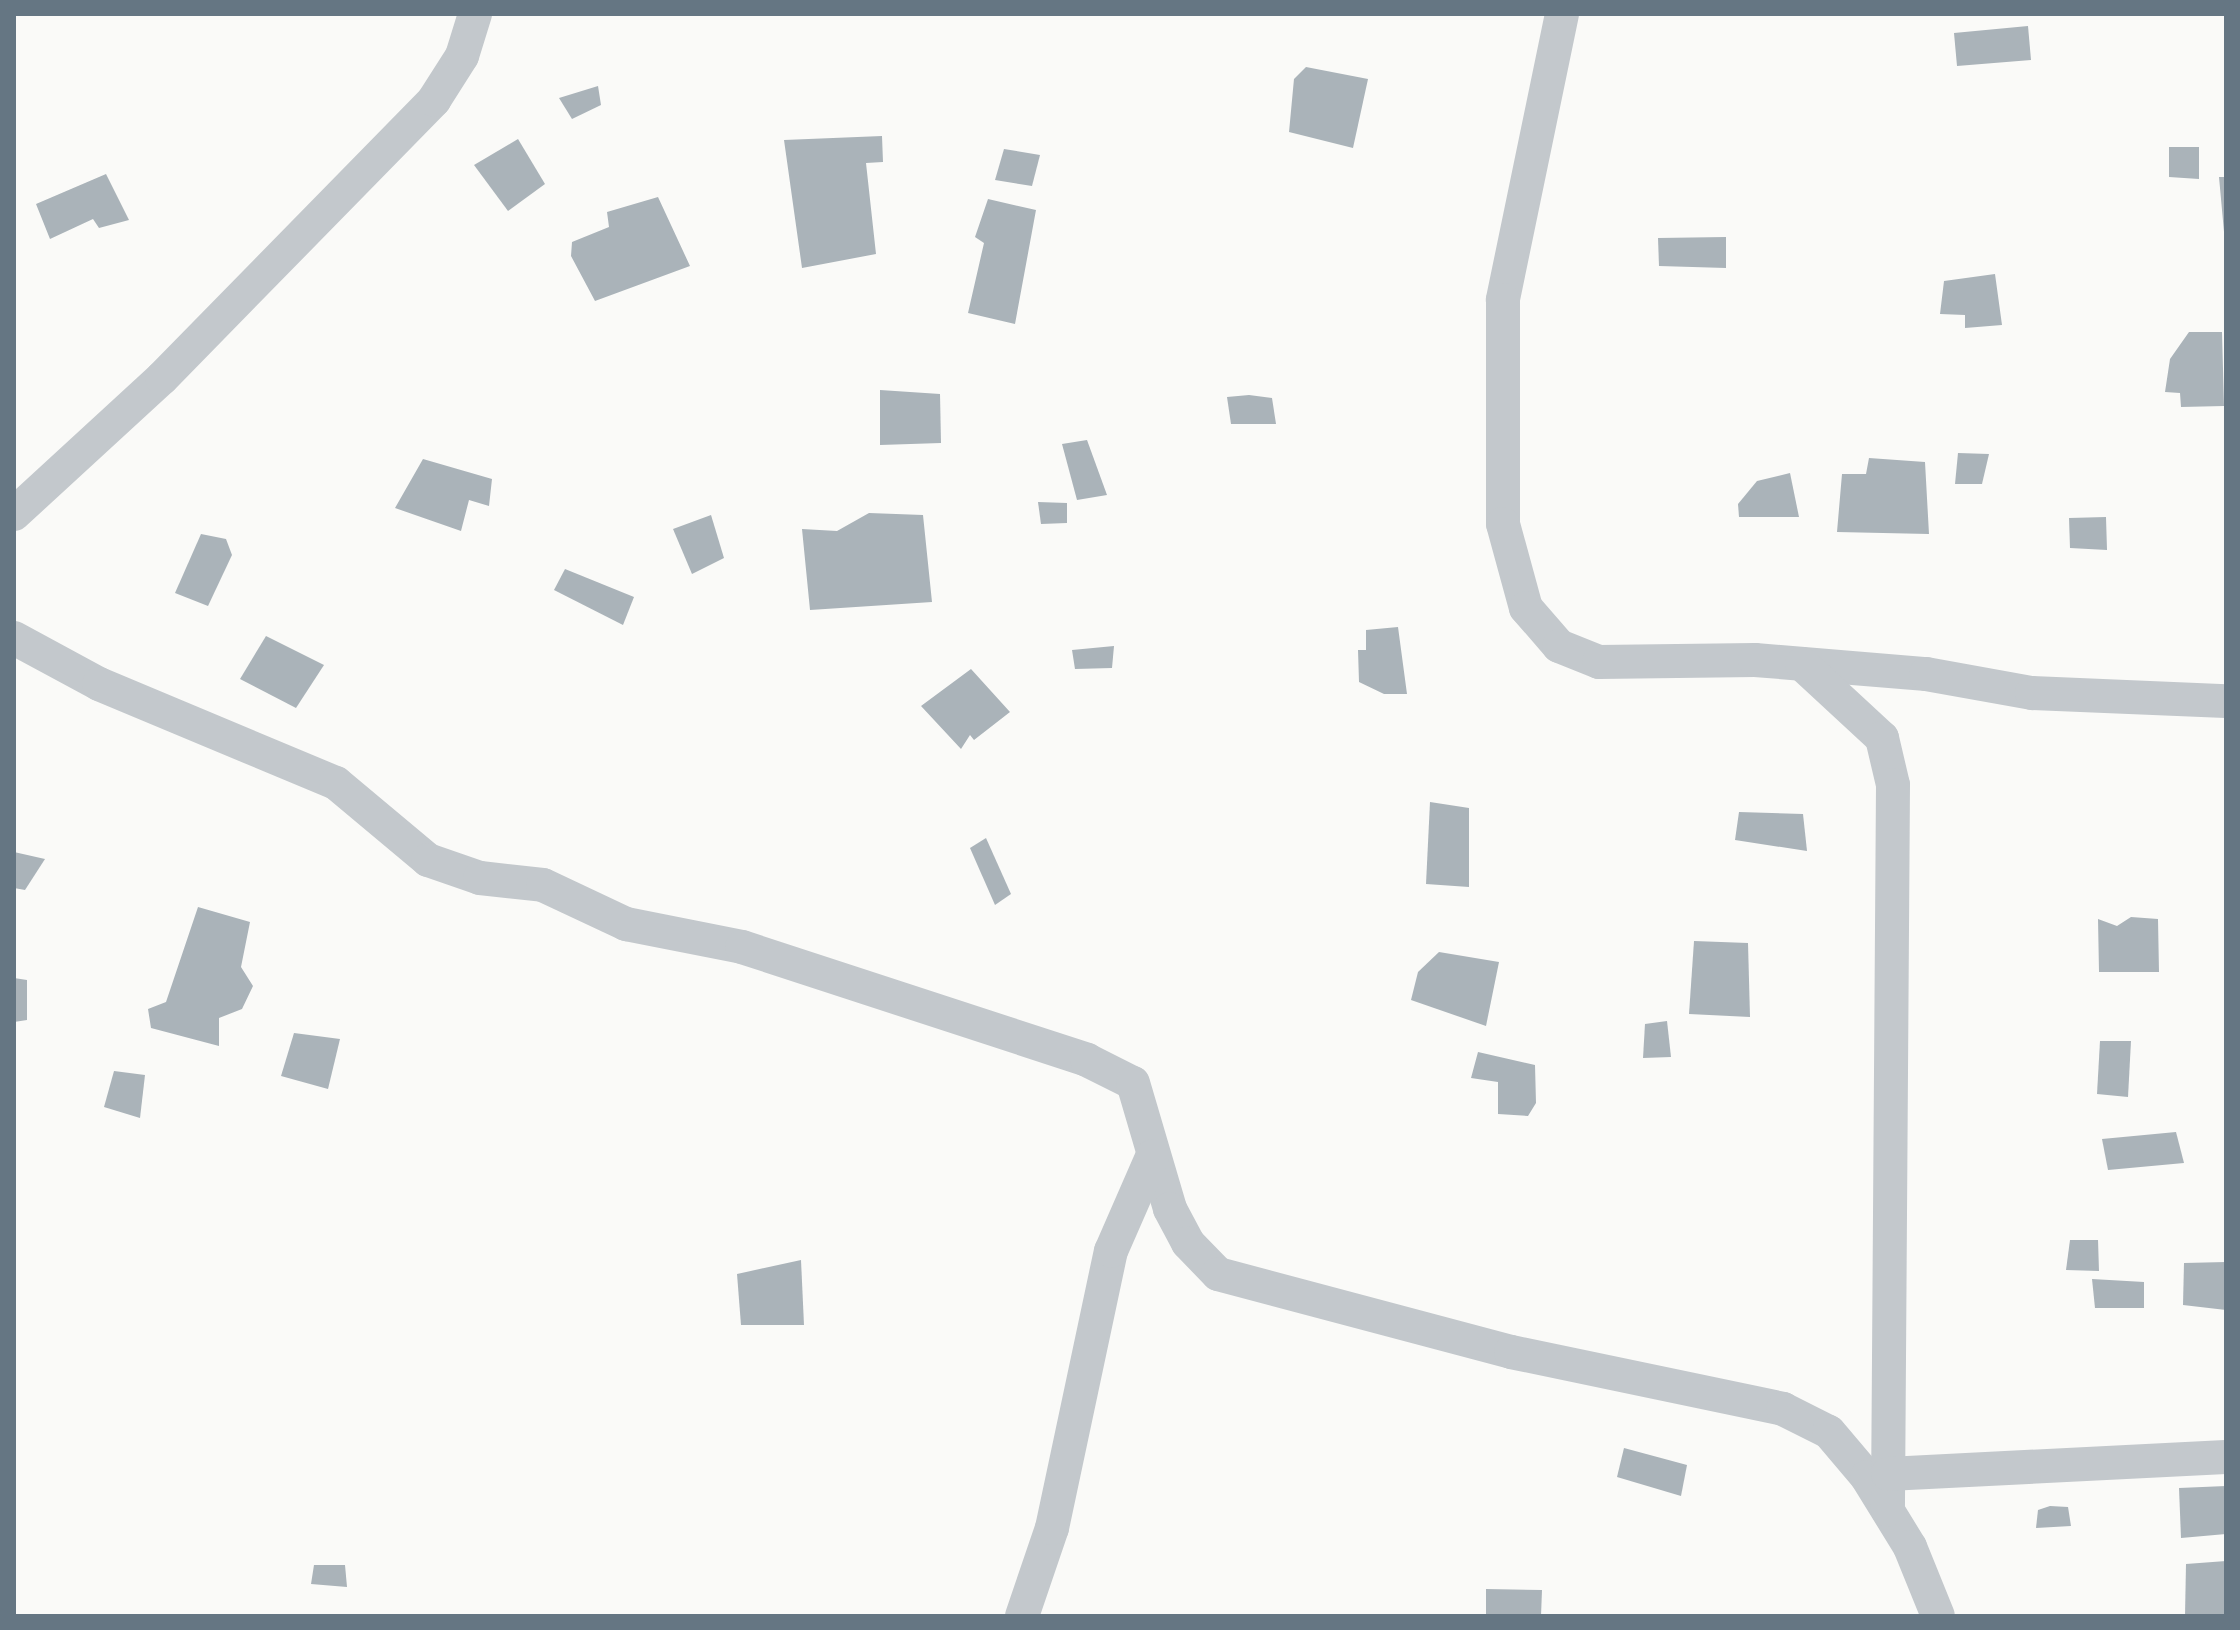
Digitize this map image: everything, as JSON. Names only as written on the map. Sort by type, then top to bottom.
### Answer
[{"type":"street","points":[[14,514],[162,378],[434,100],[462,56],[475,14]]},
{"type":"street","points":[[1562,14],[1503,300],[1503,524],[1526,608],[1559,646],[1599,662],[1802,664],[1926,674],[2032,693],[2226,701]]},
{"type":"street","points":[[14,638],[99,684],[336,783],[428,860],[480,878],[543,885],[626,924],[742,947],[1087,1060],[1133,1083],[1147,1111],[1152,1157],[1188,1243],[1218,1274],[1511,1352],[1783,1409],[1829,1432],[1888,1510],[1938,1616]]},
{"type":"street","points":[[1802,664],[1882,738],[1893,785],[1888,1510]]},
{"type":"street","points":[[1022,1616],[1052,1528],[1111,1251],[1152,1157]]},
{"type":"street","points":[[1888,1474],[2226,1457]]},
{"type":"building","points":[[2028,26],[2031,60],[1957,66],[1954,33]]},
{"type":"building","points":[[1306,67],[1368,79],[1353,148],[1289,132],[1294,79]]},
{"type":"building","points":[[598,86],[601,105],[572,119],[559,98]]},
{"type":"building","points":[[882,136],[883,162],[866,163],[876,254],[802,268],[784,140]]},
{"type":"building","points":[[518,139],[545,184],[508,211],[474,165]]},
{"type":"building","points":[[2169,147],[2199,147],[2199,179],[2169,177]]},
{"type":"building","points":[[1004,149],[1040,155],[1032,186],[995,180]]},
{"type":"building","points":[[106,174],[129,220],[99,228],[93,219],[50,239],[36,204]]},
{"type":"building","points":[[2219,177],[2226,177],[2226,232],[2224,232]]},
{"type":"building","points":[[658,197],[690,266],[595,301],[571,256],[572,242],[609,227],[607,212]]},
{"type":"building","points":[[988,199],[1036,210],[1015,324],[968,313],[984,243],[975,237]]},
{"type":"building","points":[[1726,237],[1726,268],[1659,266],[1658,238]]},
{"type":"building","points":[[1995,274],[2002,325],[1965,328],[1965,315],[1940,314],[1944,281]]},
{"type":"building","points":[[2189,332],[2222,332],[2224,406],[2181,407],[2180,393],[2165,392],[2170,359]]},
{"type":"building","points":[[880,390],[940,394],[941,443],[880,445]]},
{"type":"building","points":[[1249,395],[1272,398],[1276,424],[1231,424],[1227,397]]},
{"type":"building","points":[[1087,440],[1107,495],[1077,500],[1062,444]]},
{"type":"building","points":[[1958,453],[1989,454],[1982,484],[1955,484]]},
{"type":"building","points":[[1869,458],[1925,462],[1929,534],[1837,532],[1842,474],[1866,474]]},
{"type":"building","points":[[423,459],[492,479],[489,506],[469,500],[461,531],[395,508]]},
{"type":"building","points":[[1790,473],[1799,517],[1739,517],[1738,504],[1757,481]]},
{"type":"building","points":[[1038,502],[1067,503],[1067,523],[1041,524]]},
{"type":"building","points":[[869,513],[923,515],[932,602],[810,610],[802,529],[837,531]]},
{"type":"building","points":[[711,515],[724,558],[692,574],[673,529]]},
{"type":"building","points":[[2106,517],[2107,550],[2070,548],[2069,518]]},
{"type":"building","points":[[201,534],[226,539],[232,555],[208,606],[175,593]]},
{"type":"building","points":[[565,569],[634,597],[623,625],[554,590]]},
{"type":"building","points":[[1398,627],[1407,694],[1384,694],[1359,682],[1358,650],[1366,650],[1366,630]]},
{"type":"building","points":[[266,636],[324,665],[296,708],[240,679]]},
{"type":"building","points":[[1114,646],[1112,668],[1075,669],[1072,650]]},
{"type":"building","points":[[971,669],[1010,712],[974,740],[970,735],[961,749],[921,706]]},
{"type":"building","points":[[1430,802],[1469,808],[1469,887],[1426,884]]},
{"type":"building","points":[[1739,812],[1803,814],[1807,851],[1735,840]]},
{"type":"building","points":[[986,838],[1011,894],[995,905],[970,848]]},
{"type":"building","points":[[14,852],[45,859],[25,890],[14,888]]},
{"type":"building","points":[[198,907],[250,922],[241,967],[253,986],[242,1009],[219,1018],[219,1046],[151,1028],[148,1009],[166,1002]]},
{"type":"building","points":[[2131,917],[2158,919],[2159,972],[2099,972],[2098,919],[2117,926]]},
{"type":"building","points":[[1694,941],[1748,943],[1750,1017],[1689,1014]]},
{"type":"building","points":[[1439,952],[1499,962],[1486,1026],[1411,1000],[1418,972]]},
{"type":"building","points":[[14,978],[27,980],[27,1020],[14,1022]]},
{"type":"building","points":[[1667,1021],[1671,1057],[1643,1058],[1645,1024]]},
{"type":"building","points":[[294,1033],[340,1039],[328,1089],[281,1076]]},
{"type":"building","points":[[2100,1041],[2131,1041],[2128,1097],[2097,1094]]},
{"type":"building","points":[[1478,1052],[1535,1065],[1536,1103],[1528,1116],[1498,1114],[1498,1082],[1471,1078]]},
{"type":"building","points":[[114,1071],[145,1075],[140,1118],[104,1107]]},
{"type":"building","points":[[2176,1132],[2184,1163],[2108,1170],[2102,1139]]},
{"type":"building","points":[[2070,1240],[2098,1240],[2099,1271],[2066,1270]]},
{"type":"building","points":[[801,1260],[804,1325],[741,1325],[737,1274]]},
{"type":"building","points":[[2226,1262],[2226,1310],[2183,1305],[2184,1263]]},
{"type":"building","points":[[2092,1279],[2144,1282],[2144,1308],[2095,1308]]},
{"type":"building","points":[[1624,1448],[1687,1465],[1681,1496],[1617,1477]]},
{"type":"building","points":[[2226,1486],[2226,1534],[2181,1538],[2179,1488]]},
{"type":"building","points":[[2050,1506],[2068,1507],[2071,1526],[2036,1528],[2038,1510]]},
{"type":"building","points":[[2226,1561],[2226,1616],[2185,1616],[2186,1564]]},
{"type":"building","points":[[314,1565],[345,1565],[347,1587],[311,1584]]},
{"type":"building","points":[[1486,1589],[1542,1590],[1541,1616],[1486,1616]]}]
